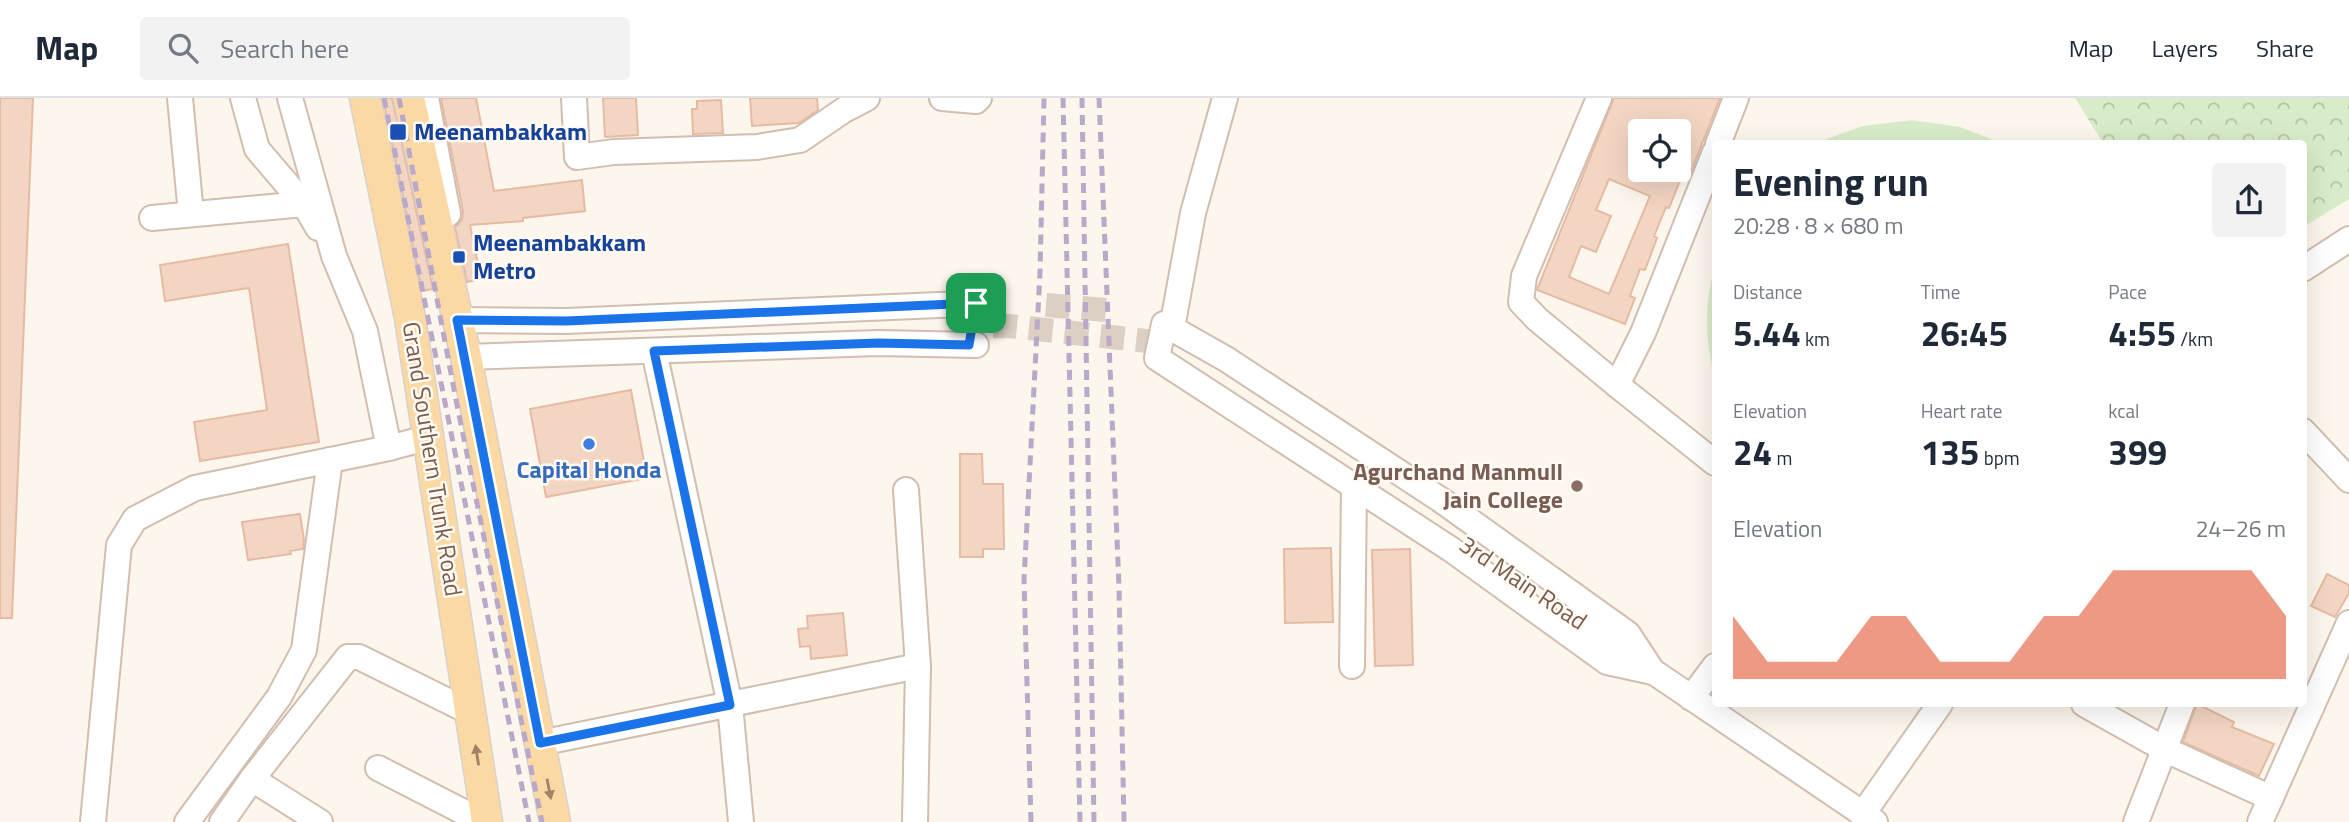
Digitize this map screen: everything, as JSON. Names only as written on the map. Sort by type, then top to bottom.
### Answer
[{"type":"main road","name":"Grand Southern Trunk Road","points":[[365,98],[410,318],[430,437],[485,822]]},
{"type":"main road","name":"Grand Southern Trunk Road","points":[[409,98],[460,331],[555,822]]},
{"type":"street","points":[[180,98],[191,214]]},
{"type":"street","points":[[243,98],[257,149],[304,204],[334,256]]},
{"type":"street","points":[[290,98],[334,256],[365,331],[389,448]]},
{"type":"street","points":[[352,98],[392,303],[410,318]]},
{"type":"street","points":[[426,98],[458,272],[460,331]]},
{"type":"street","points":[[573,98],[577,157],[614,152],[757,147],[800,140],[867,98]]},
{"type":"street","points":[[942,98],[976,101],[979,98]]},
{"type":"street","points":[[1171,338],[1193,213],[1225,98]]},
{"type":"street","points":[[1599,98],[1524,276],[1521,302],[1617,385],[1712,461]]},
{"type":"street","points":[[1720,140],[1736,98]]},
{"type":"street","points":[[1617,385],[1643,334],[1712,160]]},
{"type":"street","points":[[152,218],[304,204]]},
{"type":"street","points":[[2307,266],[2349,239]]},
{"type":"street","points":[[460,331],[566,321],[981,303],[967,339]]},
{"type":"street","points":[[1653,672],[1628,634],[1493,537],[1336,429],[1226,359],[1171,338],[1164,324],[1157,358],[1452,550],[1607,662],[1653,672],[1868,819],[1938,707]]},
{"type":"street","points":[[460,331],[967,339]]},
{"type":"street","points":[[460,331],[655,355]]},
{"type":"street","points":[[529,370],[655,355],[967,339]]},
{"type":"street","points":[[655,355],[730,705],[741,822]]},
{"type":"street","points":[[2307,436],[2349,480]]},
{"type":"street","points":[[93,822],[119,545],[135,519],[195,488],[430,437]]},
{"type":"street","points":[[187,822],[279,697],[304,650],[330,460]]},
{"type":"street","points":[[1352,666],[1354,487]]},
{"type":"street","points":[[906,490],[918,666],[915,822]]},
{"type":"street","points":[[2260,822],[2349,623]]},
{"type":"street","points":[[222,822],[252,779],[348,657],[359,657],[470,712]]},
{"type":"street","points":[[540,743],[918,666]]},
{"type":"street","points":[[1691,698],[1712,670]]},
{"type":"street","points":[[2089,707],[2166,750],[2271,798]]},
{"type":"street","points":[[2136,822],[2181,707]]},
{"type":"street","points":[[378,768],[485,822]]},
{"type":"street","points":[[252,779],[320,822]]},
{"type":"green space","points":[[2075,98],[2349,98],[2349,199],[2307,225],[2307,140],[2101,140]]},
{"type":"green space","points":[[1912,120],[1960,127],[1993,140],[1824,140],[1863,126]]},
{"type":"green space","points":[[1712,278],[1712,364],[1707,322]]},
{"type":"building","points":[[0,98],[33,98],[12,618],[0,618]]},
{"type":"building","points":[[383,98],[392,98],[433,289],[422,291]]},
{"type":"building","points":[[441,98],[476,98],[494,191],[582,180],[585,211],[523,218],[523,221],[470,225],[481,279],[467,282],[455,227],[462,220],[463,211]]},
{"type":"building","points":[[603,98],[636,98],[638,135],[605,137]]},
{"type":"building","points":[[750,98],[817,98],[818,110],[799,123],[752,126]]},
{"type":"building","points":[[1614,98],[1720,98],[1691,171],[1691,119],[1628,119],[1628,182],[1679,182],[1654,236],[1657,238],[1645,270],[1640,269],[1630,296],[1635,298],[1625,324],[1537,290]],"holes":[[[1609,179],[1650,196],[1609,294],[1569,277],[1581,246],[1596,252],[1611,216],[1596,210]]]},
{"type":"building","points":[[721,100],[723,133],[693,134],[692,109],[697,109],[697,101]]},
{"type":"building","points":[[288,244],[319,442],[200,461],[194,422],[267,410],[249,288],[165,301],[160,265]]},
{"type":"building","name":"Capital Honda","points":[[631,390],[647,478],[546,497],[530,409]]},
{"type":"building","points":[[960,454],[982,454],[983,484],[1003,484],[1004,549],[983,549],[983,557],[960,557]]},
{"type":"building","points":[[300,514],[303,549],[290,551],[291,554],[248,560],[242,522]]},
{"type":"building","points":[[1331,548],[1333,622],[1285,623],[1284,549]]},
{"type":"building","points":[[1410,549],[1413,665],[1375,666],[1372,550]]},
{"type":"building","points":[[2327,574],[2349,585],[2349,593],[2335,617],[2311,606]]},
{"type":"building","points":[[843,613],[847,655],[811,659],[810,646],[800,647],[798,629],[808,628],[807,616]]},
{"type":"building","points":[[2196,707],[2203,707],[2234,722],[2232,727],[2274,744],[2259,776],[2183,742]]},
{"type":"tunnel","points":[[1046,305],[1106,310]]},
{"type":"tunnel","points":[[957,327],[1009,326],[1147,341],[1170,347]]},
{"type":"railway","points":[[384,98],[529,822]]},
{"type":"railway","points":[[399,98],[456,400],[542,822]]},
{"type":"railway","points":[[1031,822],[1024,580],[1040,273],[1044,98]]},
{"type":"railway","points":[[1063,98],[1080,822]]},
{"type":"railway","points":[[1082,98],[1094,822]]},
{"type":"railway","points":[[1099,98],[1119,587],[1124,822]]},
{"type":"place","name":"Meenambakkam","points":[[398,132]]},
{"type":"place","name":"Meenambakkam Metro","points":[[459,257]]},
{"type":"place","name":"Capital Honda","points":[[589,444]]},
{"type":"place","name":"Agurchand Manmull Jain College","points":[[1577,486]]},
{"type":"route","points":[[976,303],[969,345],[878,343],[654,351],[730,705],[540,743],[457,320],[566,321],[976,303]]}]
